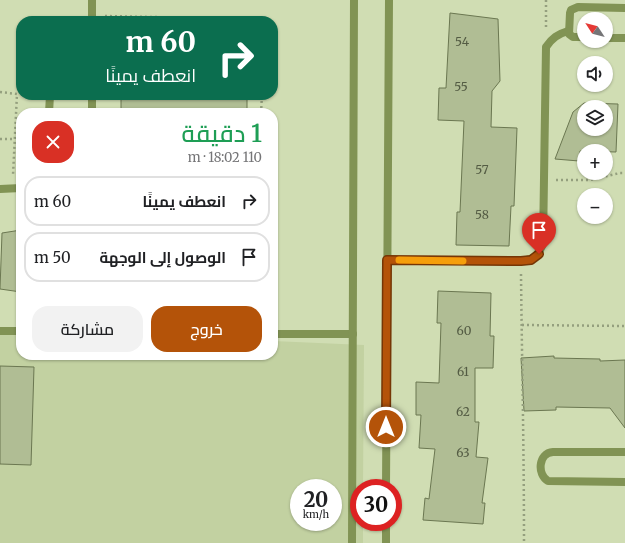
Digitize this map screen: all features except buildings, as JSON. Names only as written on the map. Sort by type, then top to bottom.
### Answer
[{"type":"street","points":[[92,0],[92,16]]},
{"type":"street","points":[[352,543],[354,0]]},
{"type":"street","points":[[386,479],[389,0]]},
{"type":"street","points":[[577,37],[573,37],[568,31],[570,13],[574,7],[625,8]]},
{"type":"street","points":[[387,260],[521,261],[531,260],[539,254],[543,244],[546,48],[551,39],[568,31]]},
{"type":"street","points":[[613,38],[625,38]]},
{"type":"street","points":[[0,189],[16,189]]},
{"type":"street","points":[[0,331],[16,331]]},
{"type":"street","points":[[278,334],[353,334]]},
{"type":"street","points":[[625,452],[548,453],[544,455],[542,459],[542,475],[544,479],[548,481],[625,482]]},
{"type":"street","points":[[386,531],[386,543]]},
{"type":"path","points":[[546,0],[546,48]]},
{"type":"path","points":[[0,92],[16,94]]},
{"type":"path","points":[[16,125],[16,164]]},
{"type":"path","points":[[0,139],[15,140]]},
{"type":"path","points":[[544,180],[590,180],[620,172],[625,173]]},
{"type":"path","points":[[521,261],[521,358],[524,412],[524,543]]},
{"type":"path","points":[[522,325],[625,326]]},
{"type":"shaded area","points":[[0,330],[16,331],[16,360],[278,360],[278,341],[364,345],[363,479],[350,479],[350,531],[363,531],[363,543],[0,543]]},
{"type":"slow traffic","points":[[399,260],[463,261]]},
{"type":"route","points":[[386,427],[387,260],[521,261],[531,260],[539,254]]}]
